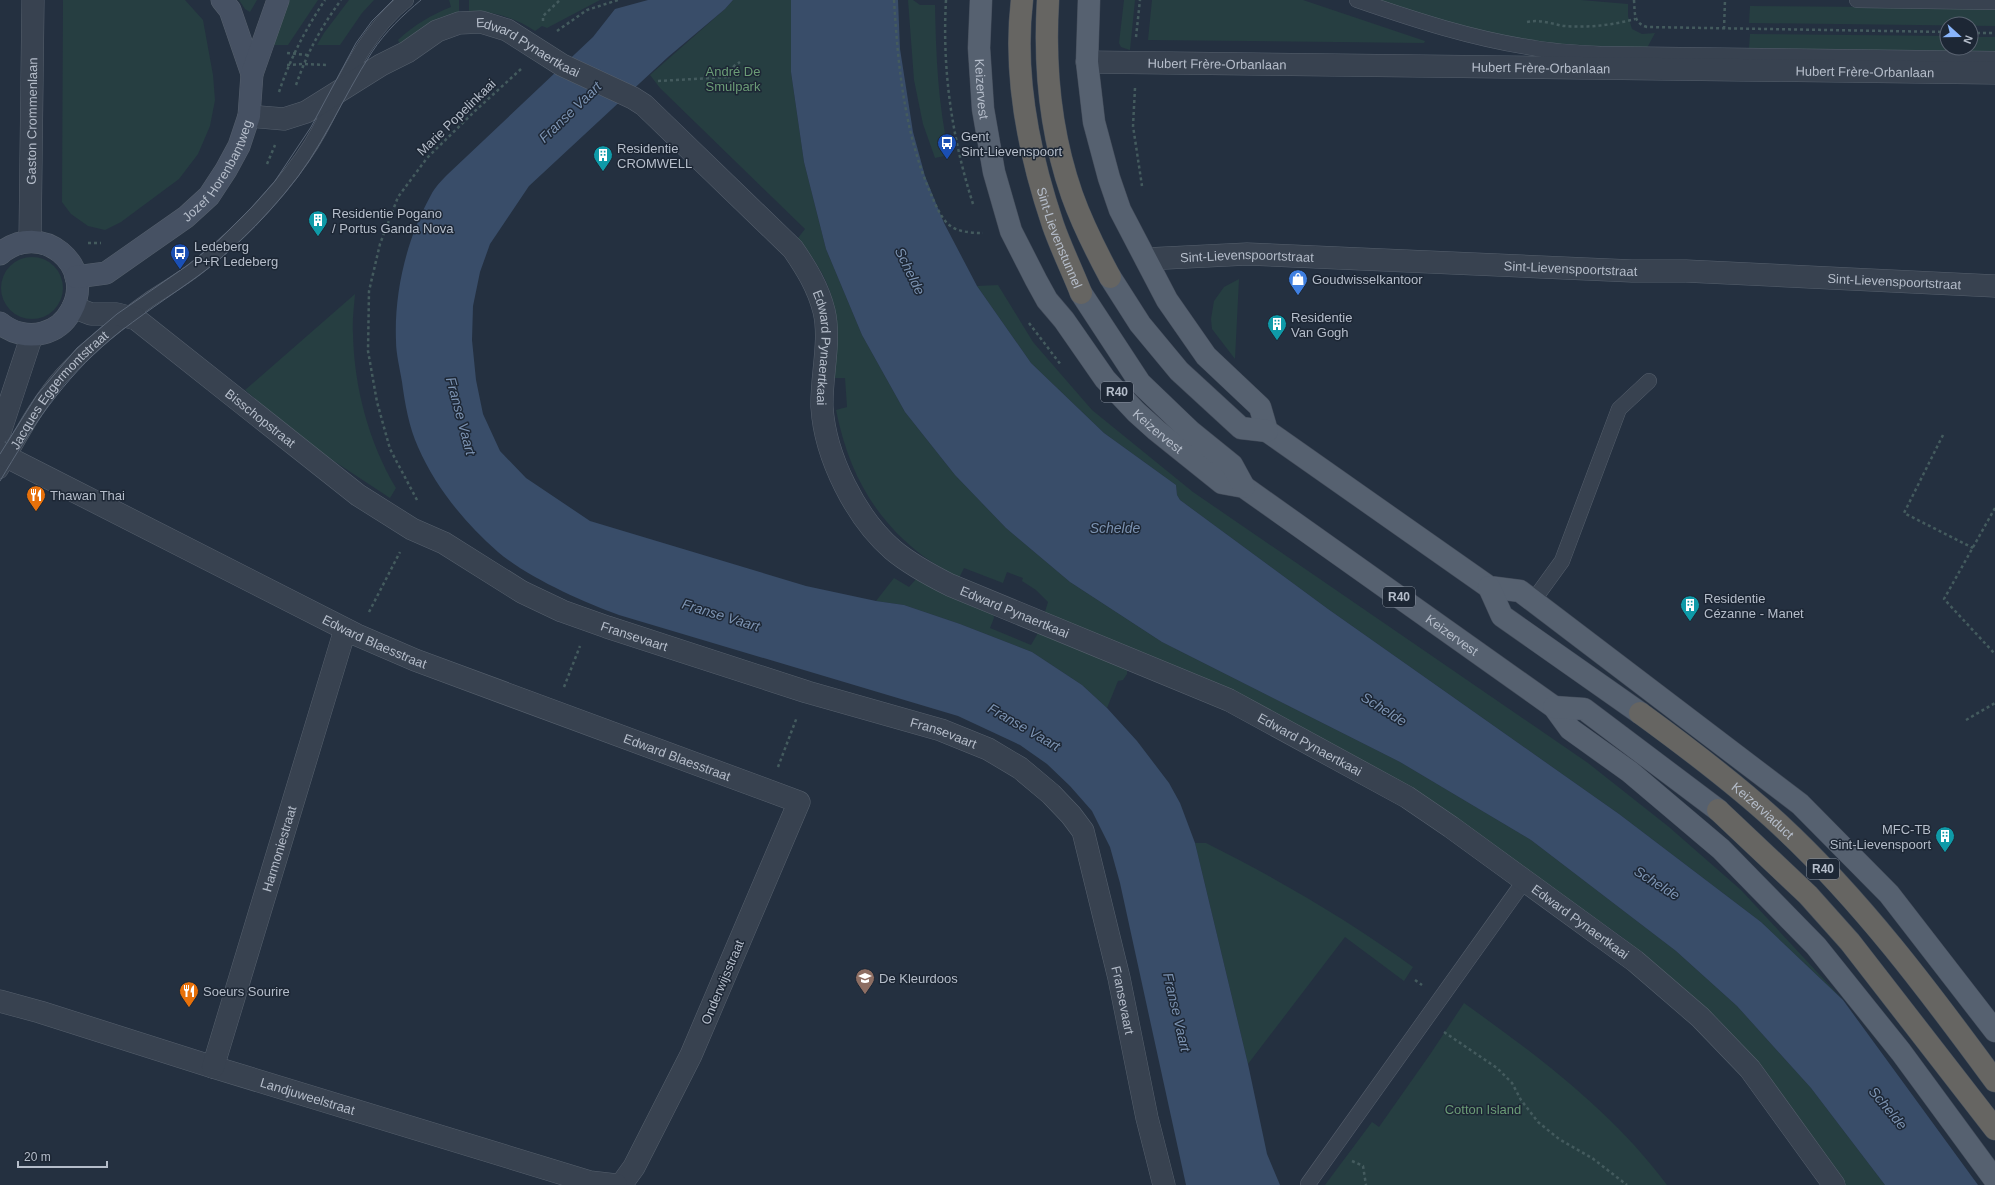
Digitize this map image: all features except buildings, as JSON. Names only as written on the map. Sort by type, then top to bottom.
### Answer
[{"type":"highway","name":"Sint-Lievenstunnel","points":[[1022,0],[1018,30],[1021,87],[1035,166],[1053,226],[1081,293]]},
{"type":"highway","name":"Sint-Lievenstunnel","points":[[1048,0],[1046,35],[1049,100],[1059,153],[1072,195],[1110,277]]},
{"type":"highway","name":"Keizerviaduct","points":[[1640,713],[1683,744],[1773,819],[1815,860],[1877,929],[1995,1081]]},
{"type":"highway","name":"R40","points":[[1718,810],[1808,895],[1850,942],[1995,1129]]},
{"type":"main road","points":[[222,0],[230,10],[252,74]]},
{"type":"main road","name":"Jozef Horenbantweg","points":[[76,277],[106,273],[186,217],[209,196],[226,170],[239,146],[249,116],[252,74],[278,0]]},
{"type":"main road","name":"Keizervest","points":[[981,0],[979,48],[983,109],[994,172],[1011,231],[1047,300],[1064,320],[1105,379],[1136,412],[1156,430],[1222,483],[1244,487],[1554,707]]},
{"type":"main road","points":[[1089,0],[1086,62],[1094,122],[1109,178],[1120,210],[1167,300],[1206,356],[1260,407],[1267,431]]},
{"type":"main road","points":[[0,254],[17,244],[30,241],[50,246],[60,251],[67,259],[76,277],[78,288],[73,307],[65,320],[60,325],[47,332],[32,335],[18,333],[0,322]]},
{"type":"main road","name":"Sint-Lievenstunnel","points":[[1110,277],[1140,324],[1179,371],[1241,428],[1267,431]]},
{"type":"main road","name":"Sint-Lievenstunnel","points":[[1081,293],[1140,383],[1190,431],[1232,465],[1244,487]]},
{"type":"main road","name":"R40","points":[[1267,431],[1488,587]]},
{"type":"main road","points":[[1488,587],[1520,591],[1800,804],[1889,894],[1995,1032]]},
{"type":"main road","name":"Keizerviaduct","points":[[1488,587],[1502,616],[1640,713]]},
{"type":"main road","points":[[1554,707],[1570,729],[1630,772],[1721,849],[1816,946],[1901,1052],[1995,1180]]},
{"type":"main road","name":"R40","points":[[1554,707],[1584,710],[1718,810]]},
{"type":"street","name":"Gaston Crommenlaan","points":[[30,241],[33,0]]},
{"type":"street","name":"Edward Pynaertkaai","points":[[249,116],[284,119],[306,112],[381,65],[407,52],[437,32],[459,23],[481,22],[507,30],[562,65],[644,106],[793,249],[806,267],[816,288],[824,312],[826,335],[822,406],[825,436],[834,460],[856,505],[873,528],[893,550],[918,568],[950,585],[1229,700],[1407,797],[1525,880],[1635,961],[1700,1017],[1750,1069],[1834,1185]]},
{"type":"street","name":"Hubert Frère-Orbanlaan","points":[[1086,62],[1995,73]]},
{"type":"street","name":"Sint-Lievenspoortstraat","points":[[1146,259],[1246,254],[1632,271],[1686,271],[1995,286]]},
{"type":"street","name":"Bisschopstraat","points":[[73,307],[91,314],[117,314],[136,319],[358,495],[412,529],[444,543]]},
{"type":"street","name":"Jacques Eggermontstraat","points":[[0,432],[32,335]]},
{"type":"street","name":"Edward Blaesstraat","points":[[3,460],[351,633],[416,660],[768,792]]},
{"type":"street","name":"Fransevaart","points":[[444,543],[522,592],[562,611],[807,692],[941,730],[988,749],[1020,768],[1051,794],[1071,815],[1083,831],[1119,978],[1147,1118],[1164,1185]]},
{"type":"street","name":"Harmoniestraat","points":[[213,1067],[351,633]]},
{"type":"street","name":"Onderwijsstraat","points":[[621,1185],[634,1166],[691,1055],[799,802],[768,792]]},
{"type":"street","name":"Landjuweelstraat","points":[[0,1001],[40,1012],[213,1067],[590,1182],[616,1185]]},
{"type":"lane","name":"Edward Pynaertkaai","points":[[127,316],[194,270],[224,246],[257,213],[300,160],[318,132],[353,67],[380,26],[406,0]]},
{"type":"lane","points":[[1357,0],[1460,33],[1535,48],[1572,52],[1601,54],[1995,59]]},
{"type":"lane","points":[[1857,0],[1995,2]]},
{"type":"lane","name":"Jacques Eggermontstraat","points":[[3,460],[44,398],[61,376],[105,334],[127,316]]},
{"type":"lane","points":[[1533,601],[1562,561],[1619,409],[1649,381]]},
{"type":"lane","points":[[1308,1184],[1525,880]]},
{"type":"path","points":[[278,97],[288,65],[300,39],[325,0]]},
{"type":"path","points":[[295,88],[304,64],[321,28],[342,0]]},
{"type":"path","name":"Marie Popelinkaai","points":[[420,504],[390,449],[377,402],[368,351],[369,291],[380,244],[398,197],[427,158],[475,111],[541,51],[558,30],[587,10],[618,0]]},
{"type":"path","points":[[894,0],[897,58],[909,126],[924,177],[941,216],[949,225],[970,233],[983,233]]},
{"type":"path","points":[[1140,0],[1134,126],[1142,188]]},
{"type":"path","points":[[1634,0],[1635,19],[1640,25],[1647,27],[1939,32]]},
{"type":"path","points":[[1724,29],[1725,0]]},
{"type":"path","points":[[1979,33],[1995,33]]},
{"type":"path","points":[[739,92],[731,86],[729,77],[734,66],[740,62]]},
{"type":"path","points":[[252,74],[288,65],[304,64],[353,67]]},
{"type":"path","points":[[644,106],[656,81],[729,77]]},
{"type":"path","points":[[1943,435],[1904,513],[1973,548]]},
{"type":"path","points":[[1995,508],[1944,599],[1995,654]]},
{"type":"path","points":[[351,633],[412,529]]},
{"type":"path","points":[[555,712],[590,621]]},
{"type":"path","points":[[768,792],[807,692]]},
{"type":"path","points":[[1966,720],[1995,703]]},
{"type":"path","points":[[1425,1020],[1497,1068],[1512,1083],[1521,1100],[1538,1122],[1559,1139],[1592,1158],[1627,1185]]},
{"type":"green space","points":[[63,0],[185,0],[203,20],[213,75],[215,100],[210,126],[198,154],[179,179],[121,222],[105,230],[88,226],[71,214],[62,202]]},
{"type":"green space","points":[[239,0],[257,0],[250,12],[245,9]]},
{"type":"green space","points":[[285,0],[318,0],[288,45],[273,45]]},
{"type":"green space","points":[[349,0],[374,0],[362,13],[340,45],[317,45],[324,33]]},
{"type":"green space","points":[[449,0],[459,0],[459,12],[442,17],[428,24],[401,46],[398,40],[410,30],[437,13],[451,7]]},
{"type":"green space","points":[[469,0],[600,0],[547,28],[542,26],[535,31],[520,22],[504,16],[486,12],[469,11]]},
{"type":"green space","name":"André De Smulpark","points":[[733,0],[791,0],[791,72],[804,162],[826,249],[862,335],[905,412],[955,475],[1006,528],[1070,582],[1162,642],[1400,762],[1531,840],[1676,951],[1737,1006],[1811,1088],[1885,1185],[1845,1185],[1790,1105],[1708,1010],[1622,937],[1441,809],[1044,615],[1048,602],[1036,590],[1022,581],[1023,578],[1007,572],[1003,583],[964,568],[959,578],[923,556],[890,526],[865,491],[856,473],[841,432],[836,410],[847,407],[845,378],[834,378],[834,309],[826,280],[798,238],[805,229],[660,88],[650,75],[725,9]]},
{"type":"green space","points":[[908,0],[913,0],[920,5],[935,5],[938,80],[942,117],[949,155],[935,158],[923,124],[914,80]]},
{"type":"green space","points":[[1124,0],[1135,0],[1130,50],[1121,47],[1119,43]]},
{"type":"green space","points":[[1152,0],[1303,0],[1425,41],[1424,43],[1148,40]]},
{"type":"green space","points":[[1376,0],[1581,0],[1628,4],[1628,16],[1632,29],[1642,34],[1655,33],[1647,48],[1556,44],[1507,37],[1469,28]]},
{"type":"green space","points":[[1750,6],[1995,8],[1995,26],[1979,26],[1979,16],[1939,16],[1939,25],[1749,23]]},
{"type":"green space","points":[[1750,34],[1939,36],[1939,51],[1749,48]]},
{"type":"green space","points":[[1979,37],[1995,37],[1995,52],[1979,52]]},
{"type":"green space","points":[[32,257],[44,259],[54,266],[61,276],[63,288],[61,300],[54,310],[44,317],[32,319],[20,317],[10,310],[3,300],[1,288],[3,276],[10,266],[20,259]]},
{"type":"green space","points":[[1239,279],[1235,359],[1212,329],[1211,319],[1214,301],[1224,287]]},
{"type":"green space","points":[[998,285],[1033,342],[1092,410],[1193,492],[1588,763],[1669,827],[1741,890],[1843,1000],[1761,922],[1619,814],[1328,609],[1180,500],[1177,495],[1176,485],[1104,433],[1031,363],[977,286]]},
{"type":"green space","points":[[355,294],[353,329],[356,374],[371,433],[386,471],[396,488],[390,498],[311,446],[245,390]]},
{"type":"green space","points":[[894,578],[909,587],[917,578],[993,614],[994,618],[990,628],[1031,645],[1038,633],[1127,669],[1127,674],[1123,680],[1118,681],[1107,708],[1082,685],[1032,652],[960,624],[904,605],[876,601]]},
{"type":"green space","points":[[1195,843],[1206,843],[1260,871],[1338,917],[1413,967],[1404,981],[1345,937],[1248,1064]]},
{"type":"green space","name":"Cotton Island","points":[[1464,1003],[1519,1043],[1573,1086],[1646,1158],[1667,1185],[1325,1185],[1372,1122],[1379,1127]]},
{"type":"water","name":"Franse Vaart","points":[[648,0],[733,0],[725,9],[668,57],[529,186],[490,244],[480,272],[473,306],[472,340],[476,380],[483,414],[500,451],[526,478],[590,521],[806,586],[876,601],[904,605],[960,624],[1032,652],[1082,685],[1107,708],[1137,741],[1169,783],[1180,803],[1195,843],[1248,1064],[1267,1154],[1280,1185],[1186,1185],[1120,883],[1110,847],[1092,811],[1070,786],[1047,764],[1020,745],[958,716],[619,615],[556,588],[511,562],[486,541],[452,504],[433,477],[425,462],[412,432],[404,399],[396,341],[397,303],[400,284],[409,247],[423,212],[433,192],[443,179],[593,37],[615,9]]},
{"type":"water","name":"Schelde","points":[[791,0],[898,0],[900,49],[913,132],[925,176],[944,223],[977,286],[1031,363],[1104,433],[1176,485],[1177,495],[1180,500],[1328,609],[1619,814],[1761,922],[1843,1000],[1978,1185],[1885,1185],[1811,1088],[1737,1006],[1676,951],[1531,840],[1400,762],[1162,642],[1070,582],[1006,528],[955,475],[905,412],[862,335],[826,249],[804,162],[791,72]]},
{"type":"tram line","points":[[0,454],[37,395],[77,348],[117,314],[188,265],[219,240],[252,207],[275,181],[311,127],[356,43],[372,21],[393,0]]},
{"type":"tram line","points":[[0,481],[36,423],[77,371],[111,339],[222,257],[255,226],[285,193],[321,142],[372,52],[395,24],[421,0]]},
{"type":"place","name":"Gent Sint-Lievenspoort","points":[[947,160]]},
{"type":"place","name":"Residentie CROMWELL","points":[[603,172]]},
{"type":"place","name":"Residentie Pogano / Portus Ganda Nova","points":[[318,237]]},
{"type":"place","name":"Ledeberg P+R Ledeberg","points":[[180,270]]},
{"type":"place","name":"Goudwisselkantoor","points":[[1298,296]]},
{"type":"place","name":"Residentie Van Gogh","points":[[1277,341]]},
{"type":"place","name":"Thawan Thai","points":[[36,512]]},
{"type":"place","name":"Residentie Cézanne - Manet","points":[[1690,622]]},
{"type":"place","name":"MFC-TB Sint-Lievenspoort","points":[[1945,853]]},
{"type":"place","name":"De Kleurdoos","points":[[865,995]]},
{"type":"place","name":"Soeurs Sourire","points":[[189,1008]]}]
